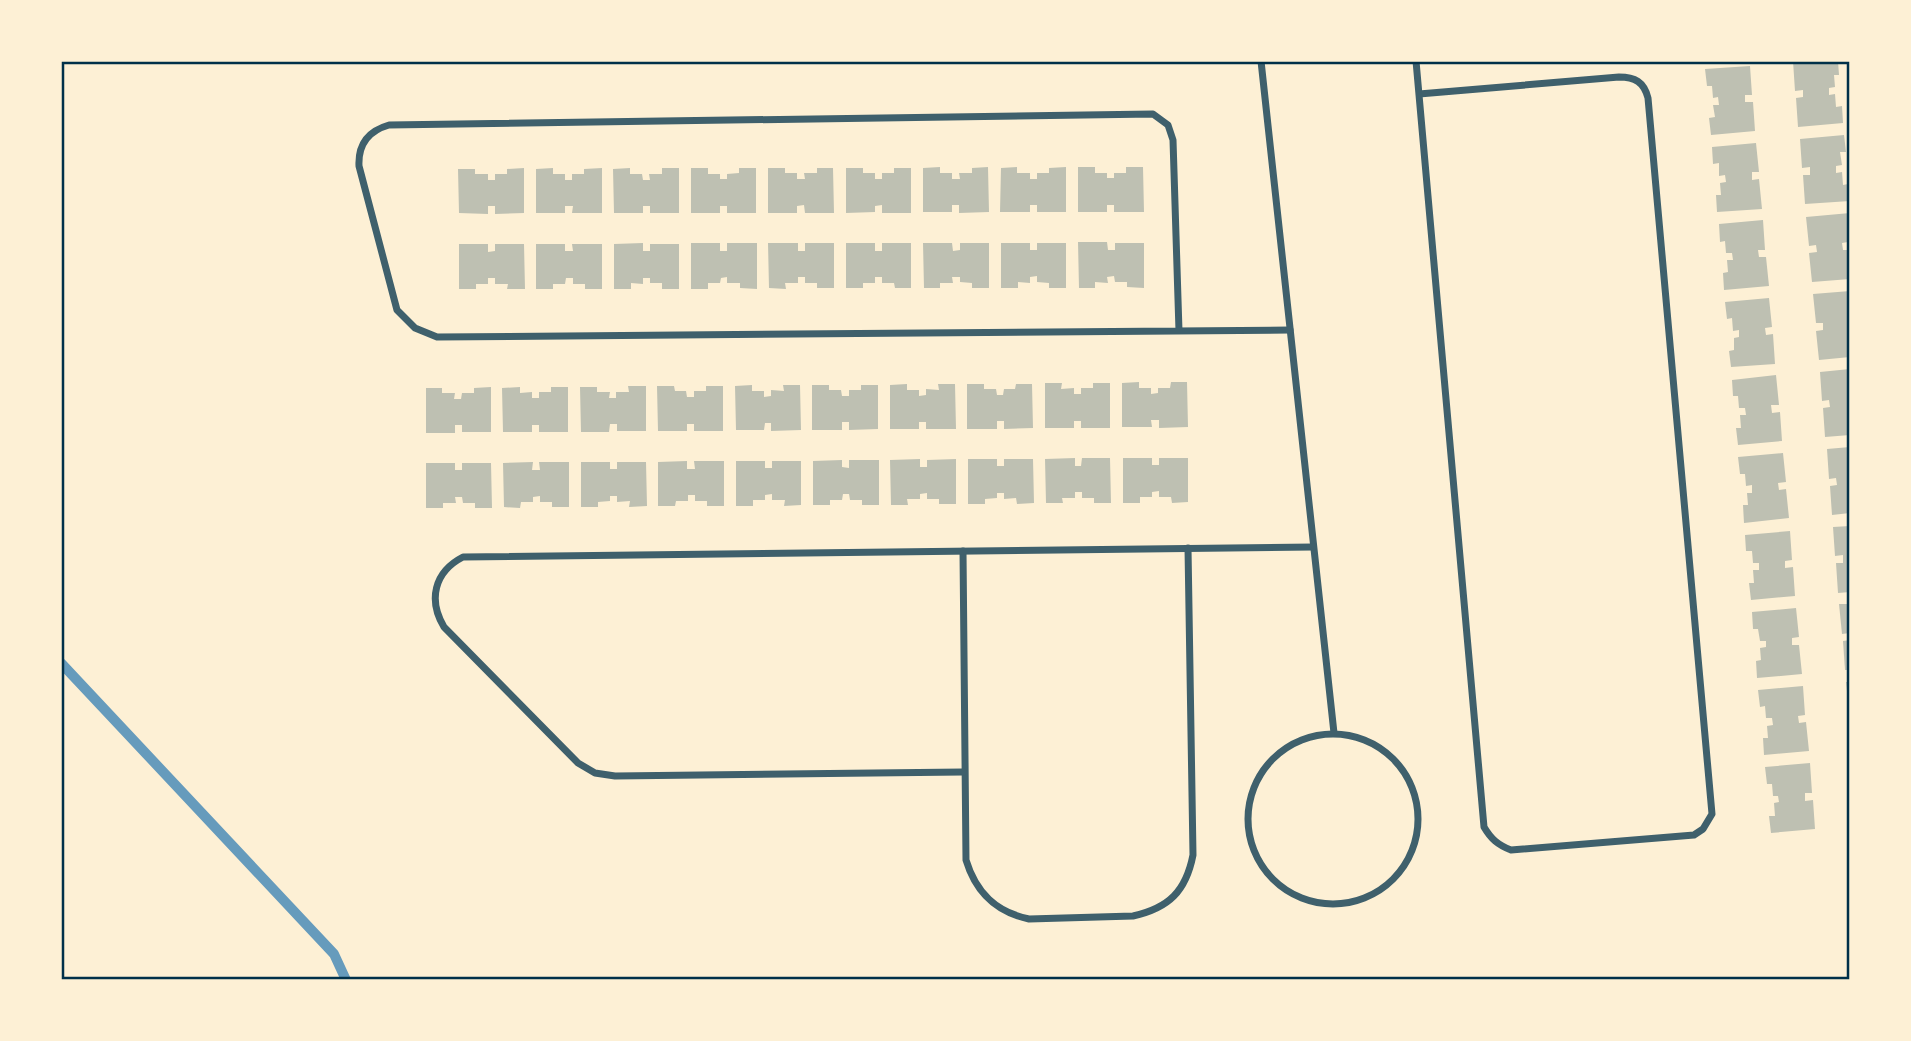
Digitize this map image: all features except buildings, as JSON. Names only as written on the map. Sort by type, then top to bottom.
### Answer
[{"type":"street","points":[[1261,61],[1334,733]]},
{"type":"street","points":[[1416,61],[1483,827],[1499,846],[1511,850],[1695,835],[1703,829],[1712,814],[1646,88],[1630,77],[1619,77],[1419,94]]},
{"type":"street","points":[[1179,331],[1173,140],[1168,125],[1153,114],[389,125],[371,133],[361,149],[359,166],[397,310],[415,328],[437,338],[1290,330]]},
{"type":"street","points":[[963,772],[615,776],[595,773],[578,763],[444,626],[435,607],[434,596],[442,573],[451,563],[463,557],[1313,547]]},
{"type":"street","points":[[962,551],[966,860],[970,875],[988,899],[1000,909],[1029,919],[1133,916],[1163,905],[1176,895],[1185,883],[1193,855],[1188,548]]},
{"type":"street","points":[[1334,733],[1373,743],[1390,755],[1404,771],[1418,810],[1418,831],[1412,851],[1389,884],[1371,896],[1352,903],[1332,905],[1302,899],[1275,883],[1252,848],[1247,828],[1253,787],[1263,769],[1277,754],[1294,742],[1313,735],[1334,733]]},
{"type":"waterway","points":[[61,663],[334,954],[346,980]]}]
